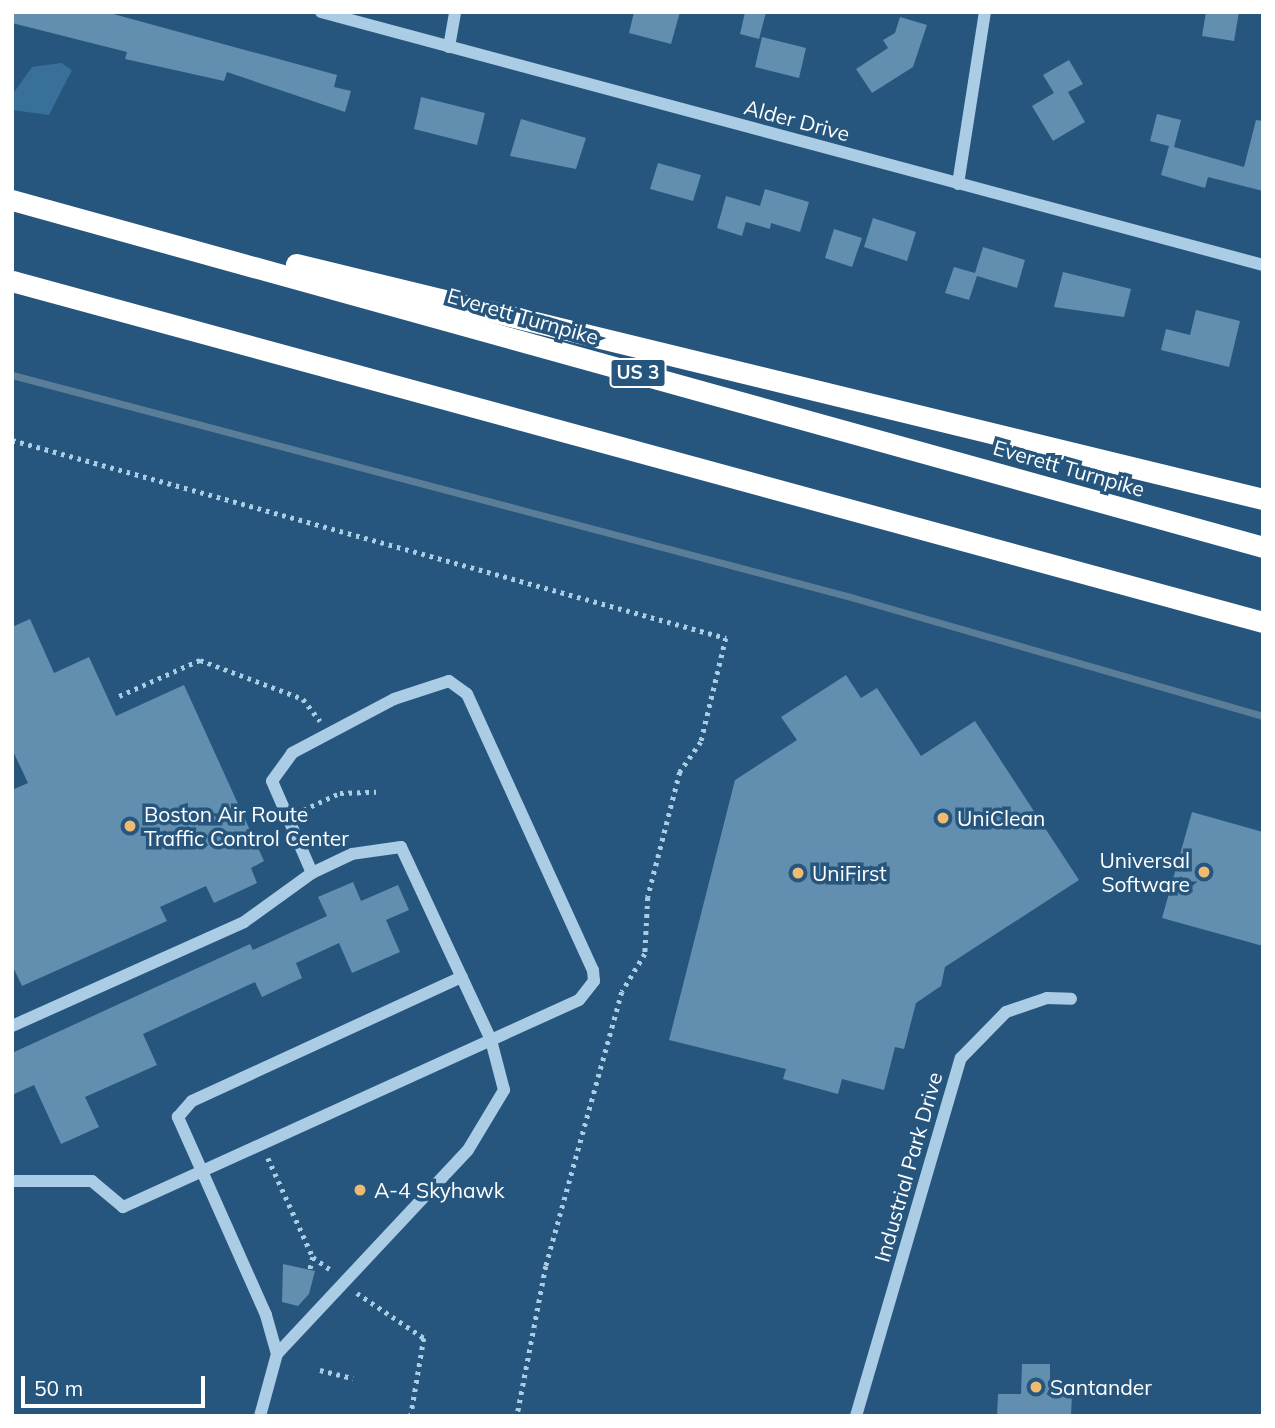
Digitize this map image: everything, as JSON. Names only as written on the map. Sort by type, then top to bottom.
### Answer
[{"type":"highway","points":[[12,198],[1263,499]]},
{"type":"highway","name":"Everett Turnpike","points":[[12,198],[1263,547]]},
{"type":"highway","points":[[12,281],[1263,622]]},
{"type":"street","name":"Alder Drive","points":[[321,12],[1263,265]]},
{"type":"street","points":[[449,47],[455,12]]},
{"type":"street","points":[[958,184],[985,12]]},
{"type":"street","points":[[12,1181],[92,1181],[123,1207],[579,1000],[594,981],[593,970],[467,694],[460,685],[434,683],[325,731],[292,753],[272,781],[312,873]]},
{"type":"street","points":[[12,1026],[244,922],[312,873],[352,854],[401,847],[491,1040],[504,1090],[485,1127],[276,1354],[260,1416]]},
{"type":"street","points":[[276,1354],[260,1300],[200,1172],[178,1116],[183,1108],[462,977]]},
{"type":"street","name":"Industrial Park Drive","points":[[856,1416],[961,1058],[1006,1012],[1037,1000],[1071,999]]},
{"type":"path","points":[[119,696],[200,660],[303,699],[325,731]]},
{"type":"path","points":[[303,810],[340,793],[376,792]]},
{"type":"path","points":[[276,1176],[313,1257],[335,1274]]},
{"type":"path","points":[[310,1270],[313,1257]]},
{"type":"path","points":[[356,1293],[424,1338],[411,1416]]},
{"type":"path","points":[[320,1370],[353,1378]]},
{"type":"shaded area","points":[[61,63],[72,70],[49,115],[12,110],[12,95],[32,67]]},
{"type":"building","points":[[12,12],[106,12],[337,75],[334,87],[351,91],[345,112],[227,72],[224,81],[125,59],[127,52],[12,23]]},
{"type":"building","points":[[634,12],[680,12],[671,44],[629,33]]},
{"type":"building","points":[[745,12],[766,12],[759,39],[740,34]]},
{"type":"building","points":[[1206,12],[1239,12],[1234,41],[1202,36]]},
{"type":"building","points":[[900,17],[927,25],[913,67],[872,93],[856,69],[888,48],[883,40],[895,33]]},
{"type":"building","points":[[762,37],[806,48],[799,78],[755,67]]},
{"type":"building","points":[[1069,60],[1083,84],[1068,92],[1085,122],[1053,141],[1032,106],[1054,93],[1043,75]]},
{"type":"building","points":[[421,97],[485,113],[477,145],[414,129]]},
{"type":"building","points":[[1157,114],[1181,120],[1174,147],[1244,167],[1256,120],[1263,121],[1263,191],[1208,177],[1205,188],[1161,175],[1169,146],[1150,141]]},
{"type":"building","points":[[521,119],[586,138],[576,169],[510,156]]},
{"type":"building","points":[[658,163],[701,175],[693,201],[650,189]]},
{"type":"building","points":[[765,189],[809,202],[800,232],[771,223],[770,229],[746,222],[742,236],[717,228],[726,196],[760,206]]},
{"type":"building","points":[[873,218],[916,232],[907,261],[864,247]]},
{"type":"building","points":[[834,229],[862,238],[852,267],[825,258]]},
{"type":"building","points":[[983,247],[1025,260],[1017,288],[977,276],[969,300],[945,293],[954,267],[975,273]]},
{"type":"building","points":[[1063,272],[1131,289],[1124,317],[1054,307]]},
{"type":"building","points":[[1196,310],[1240,321],[1229,367],[1161,350],[1166,329],[1190,335]]},
{"type":"building","name":"Boston Air Route Traffic Control Center","points":[[30,619],[54,673],[89,657],[116,716],[184,685],[264,861],[251,868],[257,883],[214,903],[206,886],[160,907],[167,921],[22,986],[12,965],[12,790],[28,783],[12,749],[12,627]]},
{"type":"building","points":[[846,675],[861,698],[877,688],[921,756],[975,721],[1079,880],[945,967],[941,986],[916,1003],[904,1049],[895,1047],[884,1090],[842,1079],[838,1094],[783,1079],[786,1069],[669,1040],[735,780],[797,740],[781,717]]},
{"type":"building","name":"Universal Software","points":[[1192,812],[1263,832],[1263,946],[1162,918]]},
{"type":"building","points":[[353,882],[361,901],[398,885],[409,910],[386,920],[400,952],[352,973],[339,943],[296,963],[302,978],[262,997],[255,982],[143,1034],[157,1065],[85,1097],[99,1127],[61,1144],[34,1085],[12,1095],[12,1053],[250,944],[253,950],[327,916],[318,897]]},
{"type":"building","points":[[283,1264],[315,1271],[309,1294],[298,1306],[282,1302]]},
{"type":"building","name":"Santander","points":[[1022,1364],[1050,1364],[1050,1394],[1072,1394],[1071,1416],[997,1416],[998,1394],[1021,1394]]},
{"type":"waterway","points":[[12,375],[854,598],[1263,716]]},
{"type":"place","name":"UniClean","points":[[943,818]]},
{"type":"place","name":"Boston Air Route Traffic Control Center","points":[[130,826]]},
{"type":"place","name":"Universal Software","points":[[1204,872]]},
{"type":"place","name":"UniFirst","points":[[798,873]]},
{"type":"place","name":"A-4 Skyhawk","points":[[360,1190]]},
{"type":"place","name":"Santander","points":[[1036,1387]]}]
